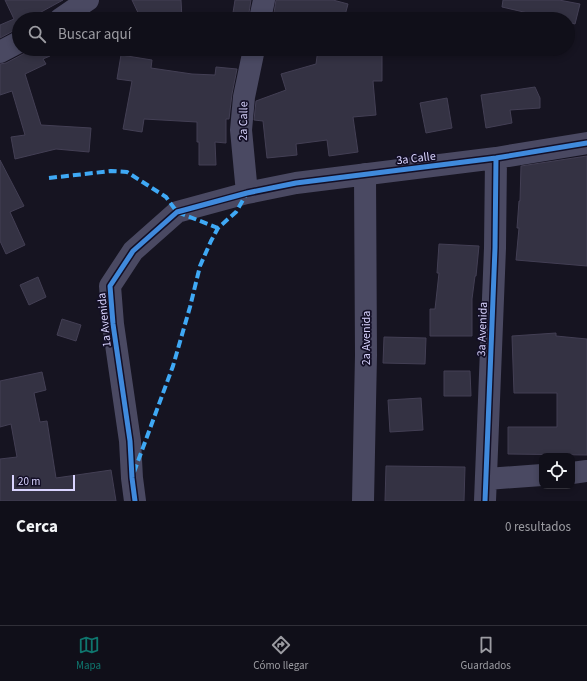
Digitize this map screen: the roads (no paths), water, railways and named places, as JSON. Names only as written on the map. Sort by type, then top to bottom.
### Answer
[{"type":"street","points":[[70,12],[88,0]]},
{"type":"street","points":[[261,12],[264,0]]},
{"type":"street","points":[[0,52],[12,46]]},
{"type":"street","name":"2a Calle","points":[[247,194],[241,130],[244,96],[253,56]]},
{"type":"street","name":"3a Calle","points":[[247,194],[296,184],[496,158],[587,143]]},
{"type":"street","name":"3a Avenida","points":[[485,501],[495,248],[496,158]]},
{"type":"street","name":"2a Avenida","points":[[363,501],[366,355],[365,174]]},
{"type":"street","name":"1a Avenida","points":[[135,501],[130,441],[113,324],[110,286],[133,251],[177,212],[247,194]]},
{"type":"street","points":[[575,472],[587,471]]},
{"type":"street","points":[[487,479],[539,475]]}]
